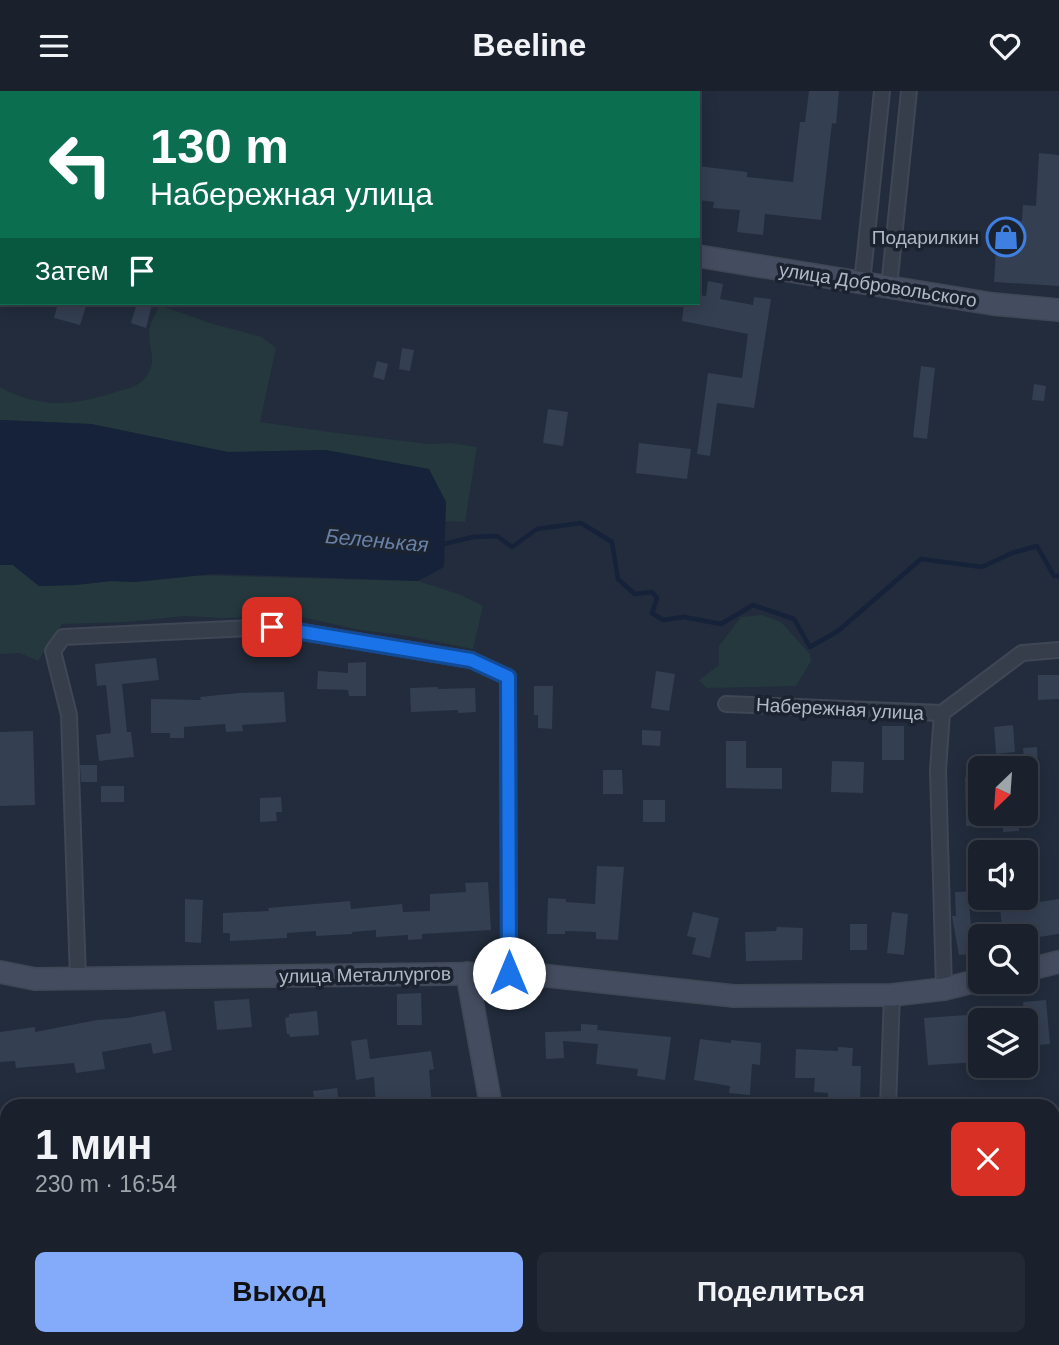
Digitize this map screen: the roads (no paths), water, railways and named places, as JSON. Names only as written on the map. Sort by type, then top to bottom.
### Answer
[{"type":"main road","name":"улица Добровольского","points":[[700,256],[993,304],[1059,310]]},
{"type":"main road","points":[[1038,967],[1059,962]]},
{"type":"main road","name":"улица Металлургов","points":[[0,972],[35,979],[509,973],[734,996],[892,995],[944,989],[968,983]]},
{"type":"main road","points":[[467,973],[490,1099]]},
{"type":"street","points":[[862,283],[882,91]]},
{"type":"street","points":[[889,287],[909,91]]},
{"type":"street","points":[[78,978],[69,715],[53,651],[63,637],[272,627],[471,660],[508,677],[509,973]]},
{"type":"street","name":"Набережная улица","points":[[726,703],[942,713],[1021,653],[1059,650]]},
{"type":"street","points":[[942,713],[938,770],[944,989]]},
{"type":"street","points":[[888,1099],[892,995]]},
{"type":"water","points":[[0,420],[91,424],[228,452],[326,450],[429,469],[446,502],[444,567],[418,581],[214,574],[135,582],[39,586],[13,565],[0,565]]},
{"type":"waterway","name":"Беленькая","points":[[440,545],[473,537],[497,536],[512,547],[537,529],[581,523],[612,542],[618,579],[635,594],[652,592],[657,598],[652,613],[663,620],[684,617],[721,624],[753,605],[794,619],[810,647],[838,631],[921,559],[982,567],[1012,553],[1037,546],[1054,576],[1059,576]]},
{"type":"place","name":"Подарилкин","points":[[1006,237]]}]
